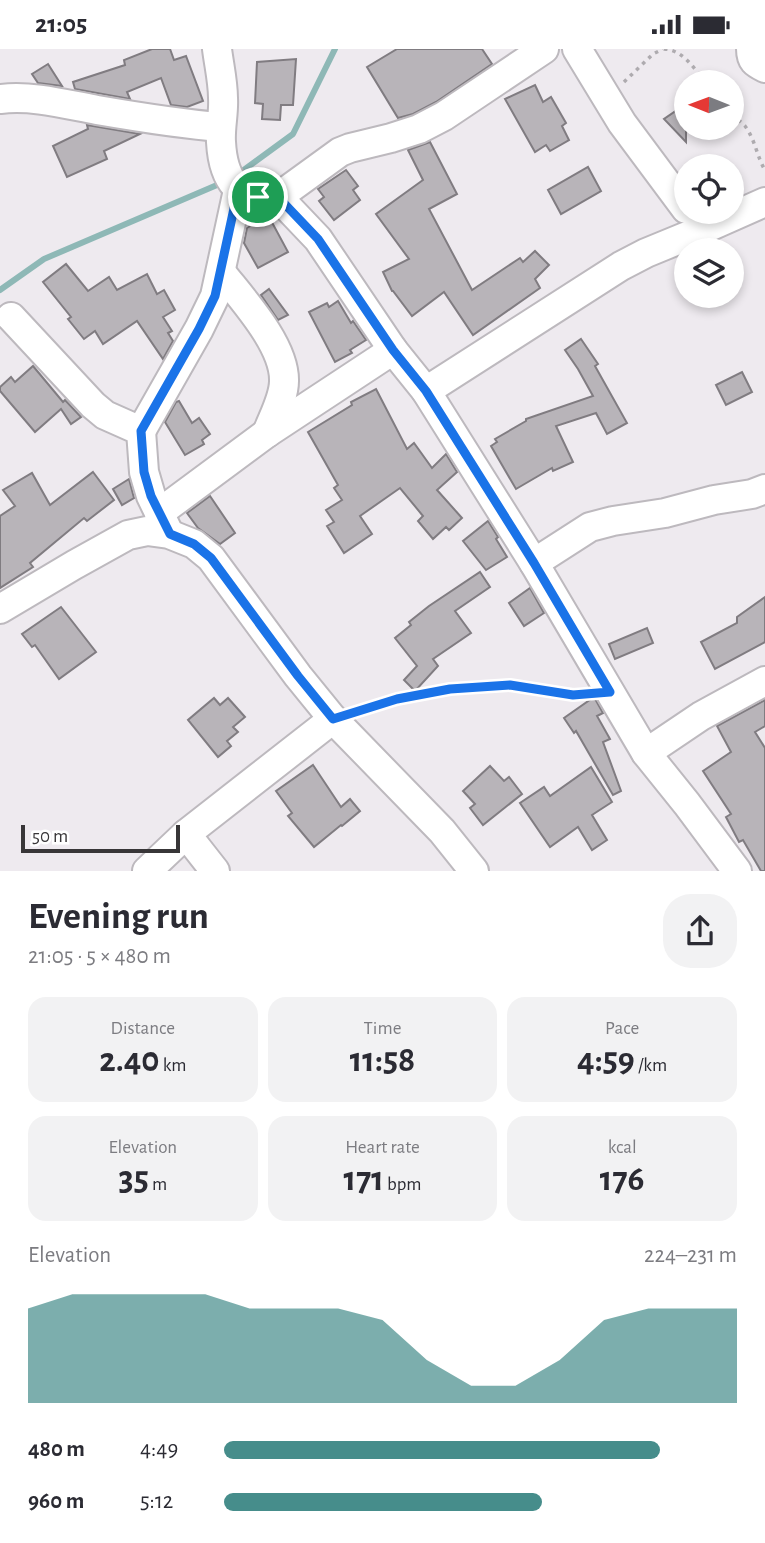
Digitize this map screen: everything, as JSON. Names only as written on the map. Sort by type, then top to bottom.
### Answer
[{"type":"street","points":[[218,49],[223,97],[221,142],[225,165],[238,190],[268,198],[278,197],[340,152],[419,129],[436,120],[544,49]]},
{"type":"street","points":[[577,49],[630,134],[674,193]]},
{"type":"street","points":[[751,49],[754,63],[765,68]]},
{"type":"street","points":[[0,99],[43,100],[153,119],[221,127]]},
{"type":"street","points":[[238,190],[215,296],[141,431],[144,472],[151,496],[164,524],[211,558],[333,719],[442,831],[474,871]]},
{"type":"street","points":[[278,197],[318,239],[393,350],[426,391],[534,563],[646,753],[737,871]]},
{"type":"street","points":[[744,206],[765,202]]},
{"type":"street","points":[[426,391],[621,266],[646,253],[683,224]]},
{"type":"street","points":[[221,272],[261,323],[281,364],[284,380],[282,392],[267,433]]},
{"type":"street","points":[[12,317],[93,405],[105,415],[141,431]]},
{"type":"street","points":[[0,609],[128,535],[164,524],[267,433],[393,350]]},
{"type":"street","points":[[534,563],[590,527],[665,513],[765,489]]},
{"type":"street","points":[[646,753],[701,716],[765,681]]},
{"type":"street","points":[[147,871],[186,834],[333,719]]},
{"type":"street","points":[[186,834],[215,871]]},
{"type":"path","points":[[607,98],[653,54],[663,49],[679,53],[694,70]]},
{"type":"path","points":[[744,125],[765,170]]},
{"type":"path","points":[[333,719],[397,699],[450,689],[510,685],[573,695],[610,692]]},
{"type":"building","points":[[152,49],[170,49],[174,60],[186,56],[203,101],[187,107],[171,105],[161,78],[127,92],[130,99],[75,89],[73,82],[125,65],[124,60]]},
{"type":"building","points":[[397,49],[482,49],[492,64],[436,102],[413,114],[398,118],[367,67]]},
{"type":"building","points":[[296,59],[293,105],[281,105],[280,120],[262,119],[263,104],[255,103],[257,62]]},
{"type":"building","points":[[48,64],[62,86],[38,83],[32,74]]},
{"type":"building","points":[[535,85],[543,102],[551,97],[566,123],[562,126],[569,140],[550,151],[546,145],[535,152],[505,99]]},
{"type":"building","points":[[674,112],[674,129],[664,119]]},
{"type":"building","points":[[87,125],[140,134],[104,151],[107,159],[67,177],[53,146],[88,129]]},
{"type":"building","points":[[430,142],[457,194],[429,209],[472,290],[520,258],[523,262],[535,251],[549,265],[535,279],[540,288],[473,335],[444,292],[412,316],[392,291],[383,272],[409,259],[376,214],[423,180],[408,150]]},
{"type":"building","points":[[588,167],[601,191],[561,214],[548,190]]},
{"type":"building","points":[[346,170],[358,186],[353,190],[360,200],[334,220],[319,201],[324,197],[318,189]]},
{"type":"building","points":[[268,215],[288,252],[258,268],[244,243],[247,228]]},
{"type":"building","points":[[66,264],[88,291],[109,277],[117,290],[147,274],[157,294],[164,290],[175,310],[163,317],[172,331],[168,333],[173,341],[163,359],[137,321],[103,344],[95,331],[84,339],[68,319],[71,317],[43,282]]},
{"type":"building","points":[[269,289],[288,315],[278,320],[261,295]]},
{"type":"building","points":[[338,301],[351,323],[353,321],[366,340],[350,350],[352,353],[335,362],[309,312],[327,303],[329,307]]},
{"type":"building","points":[[581,339],[598,364],[595,366],[627,423],[607,434],[596,413],[556,426],[573,462],[553,471],[552,468],[516,489],[491,446],[497,442],[495,439],[526,419],[593,396],[565,350]]},
{"type":"building","points":[[33,366],[63,402],[65,400],[81,417],[71,424],[61,409],[35,432],[0,391],[0,387],[11,377],[15,382]]},
{"type":"building","points":[[742,372],[752,392],[726,405],[716,385]]},
{"type":"building","points":[[376,389],[407,449],[414,443],[432,468],[446,454],[457,472],[437,490],[462,518],[433,539],[418,521],[423,516],[400,488],[360,516],[372,534],[344,553],[327,526],[334,522],[326,510],[342,500],[334,488],[338,485],[308,432],[352,405],[351,402]]},
{"type":"building","points":[[179,401],[192,423],[199,418],[210,434],[202,440],[204,444],[185,455],[165,422]]},
{"type":"building","points":[[93,472],[114,500],[87,521],[84,518],[30,563],[33,567],[0,588],[0,516],[15,506],[3,490],[32,473],[50,505]]},
{"type":"building","points":[[129,479],[134,498],[122,505],[113,489]]},
{"type":"building","points":[[210,496],[235,533],[220,544],[198,528],[187,513]]},
{"type":"building","points":[[488,521],[507,557],[486,570],[463,541]]},
{"type":"building","points":[[480,572],[490,587],[455,611],[471,633],[433,659],[438,666],[415,691],[404,680],[417,666],[395,638],[429,606]]},
{"type":"building","points":[[530,588],[544,613],[524,626],[509,603]]},
{"type":"building","points":[[765,597],[765,642],[715,669],[701,642],[737,623],[737,617]]},
{"type":"building","points":[[61,607],[96,652],[59,679],[35,645],[32,647],[22,634]]},
{"type":"building","points":[[647,628],[653,643],[615,659],[609,644]]},
{"type":"building","points":[[594,697],[603,713],[597,716],[610,739],[603,742],[621,791],[613,795],[576,731],[574,733],[564,718]]},
{"type":"building","points":[[214,698],[220,705],[228,698],[245,717],[233,727],[238,732],[227,741],[231,746],[218,757],[188,720]]},
{"type":"building","points":[[765,700],[765,726],[755,732],[765,748],[765,871],[761,871],[743,840],[739,842],[726,817],[731,814],[703,771],[731,752],[717,726]]},
{"type":"building","points":[[313,765],[341,807],[350,799],[360,811],[314,847],[288,816],[292,813],[276,791]]},
{"type":"building","points":[[490,766],[504,781],[509,777],[522,794],[483,825],[470,808],[475,804],[463,791]]},
{"type":"building","points":[[591,767],[612,802],[592,815],[607,840],[592,850],[578,827],[550,847],[520,803],[544,787],[550,796]]},
{"type":"waterway","points":[[237,175],[293,134],[335,49]]},
{"type":"waterway","points":[[0,290],[44,259],[224,182]]},
{"type":"route","points":[[238,190],[258,197],[278,197],[318,239],[393,350],[426,391],[534,563],[610,692],[573,695],[510,685],[450,689],[397,699],[333,719],[211,558],[194,544],[170,534],[151,496],[144,472],[141,431],[215,296],[238,190]]}]
